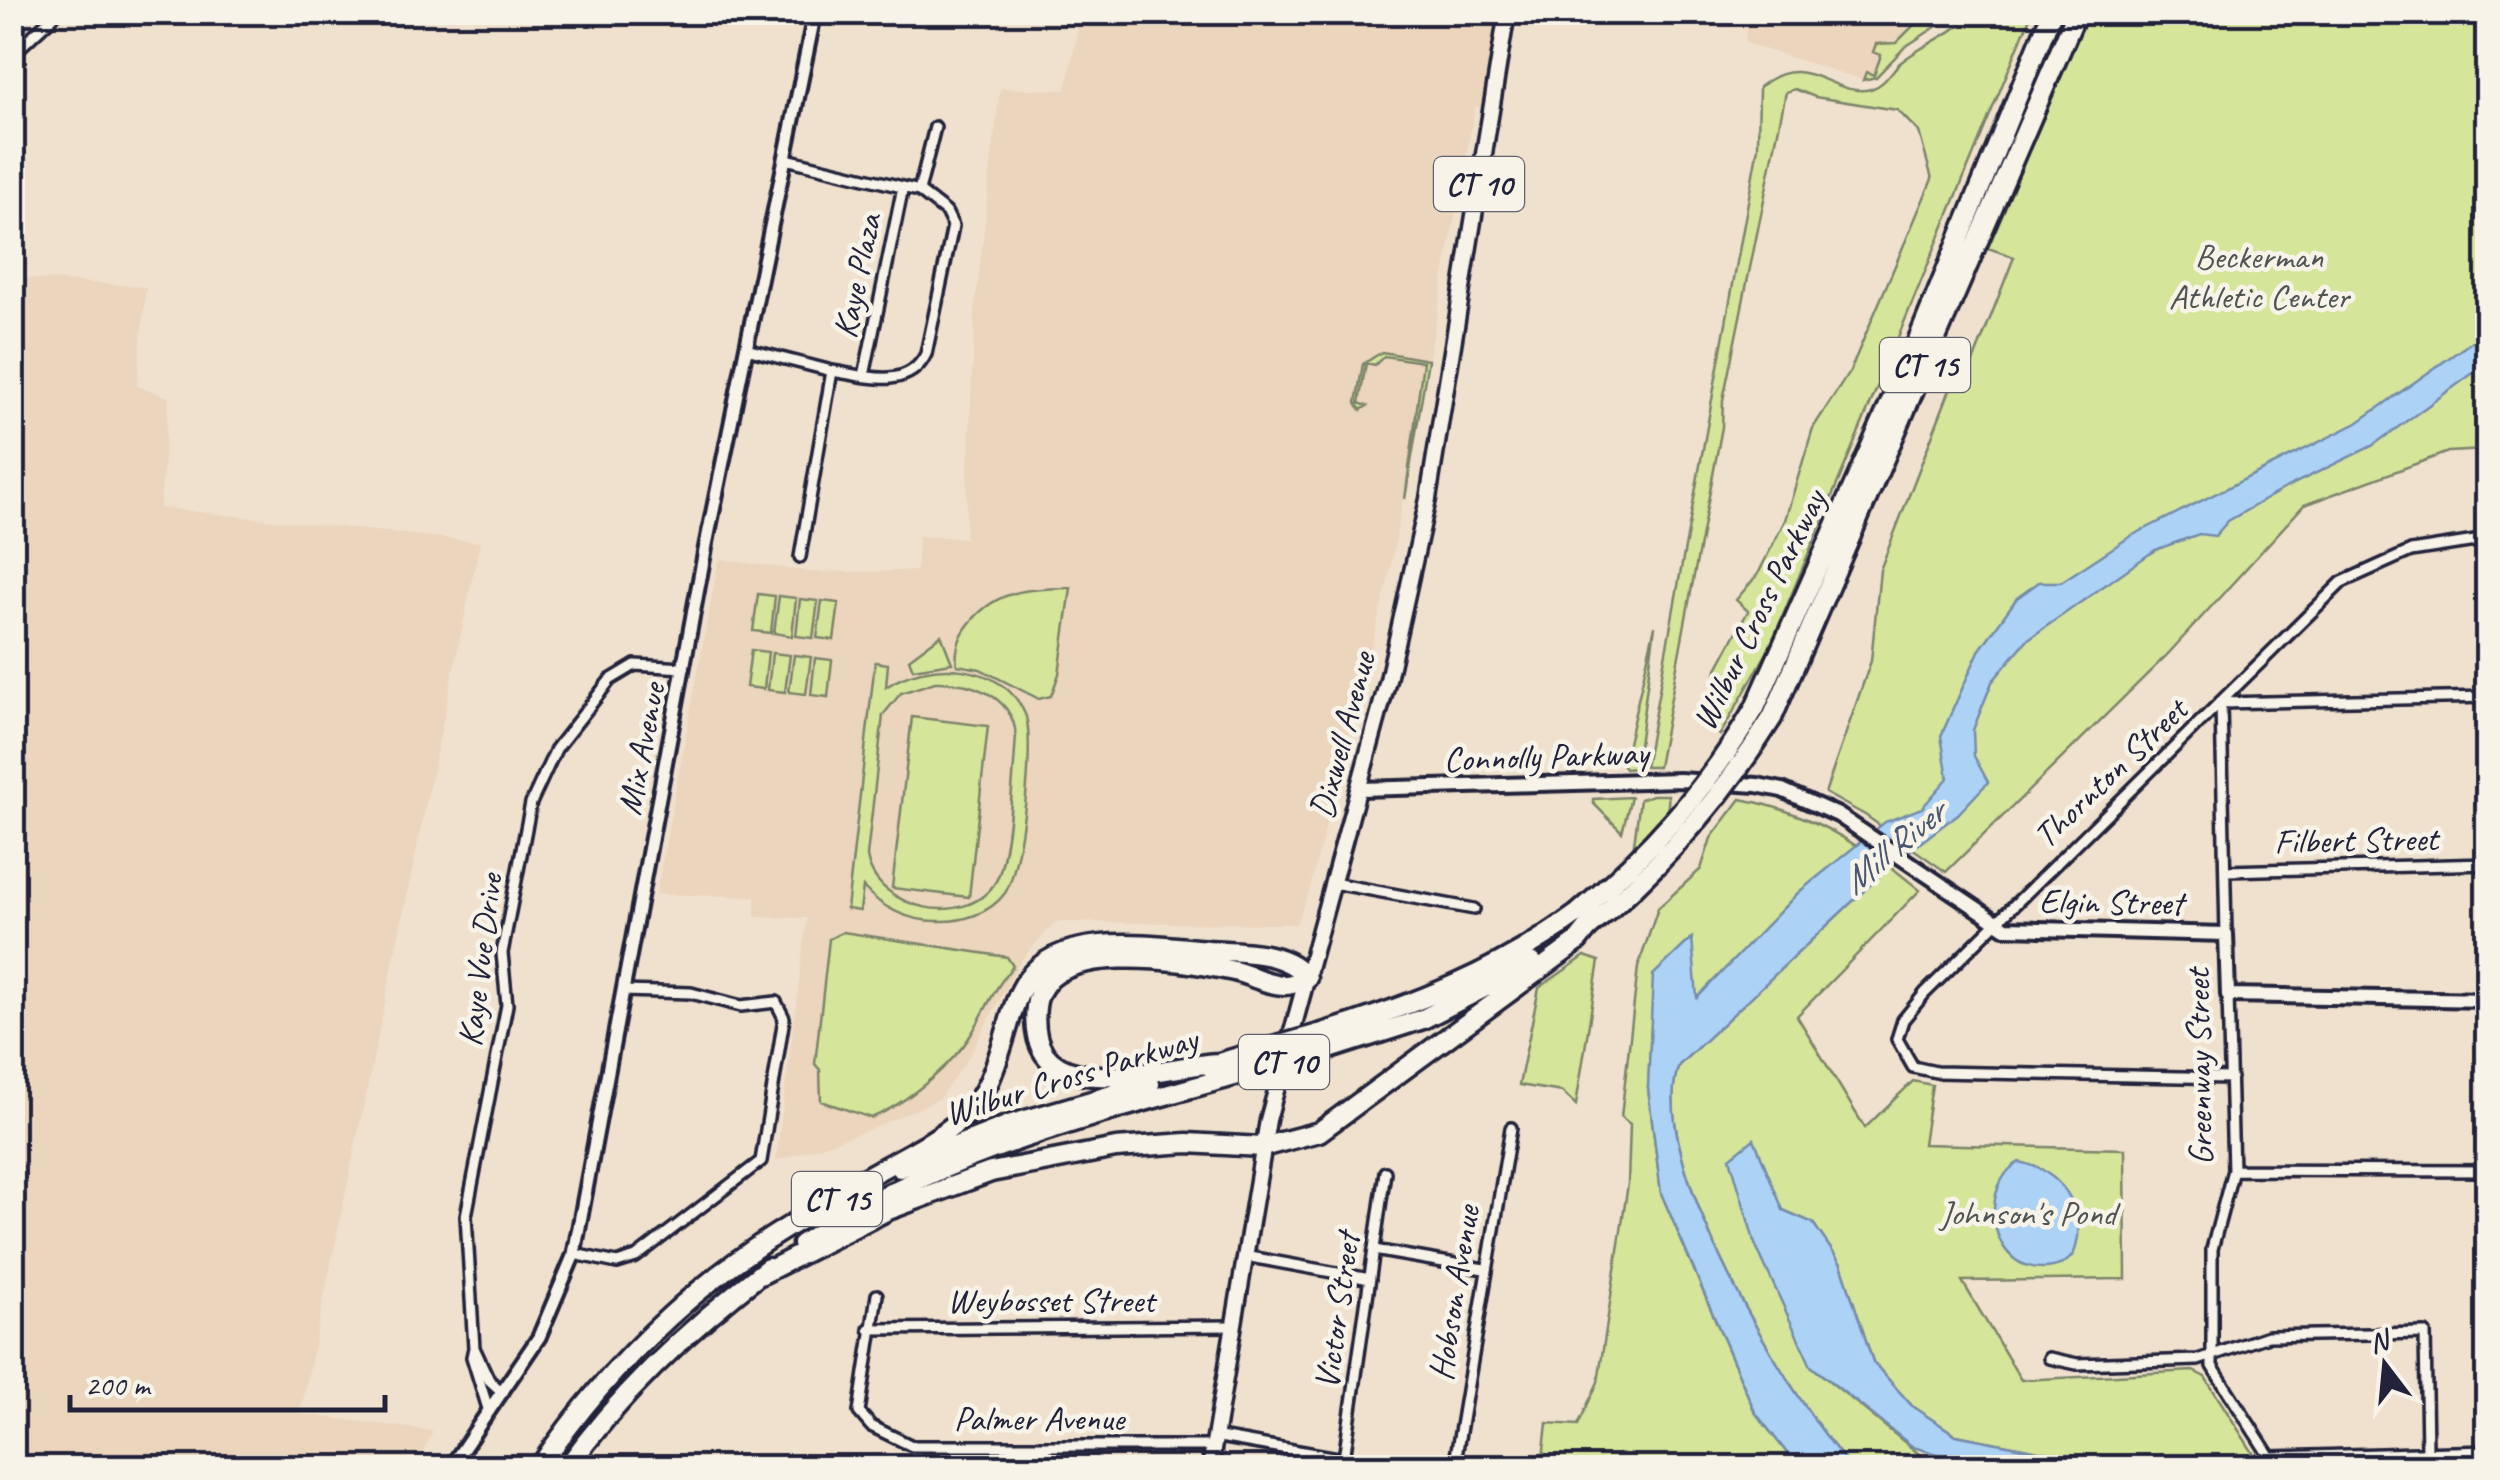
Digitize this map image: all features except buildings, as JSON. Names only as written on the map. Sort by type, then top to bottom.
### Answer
[{"type":"highway","name":"Wilbur Cross Parkway","points":[[1764,713],[2052,12]]},
{"type":"highway","name":"Wilbur Cross Parkway","points":[[539,1468],[586,1406],[685,1303],[737,1262],[822,1207],[932,1154],[1010,1125],[1218,1064],[1314,1054],[1459,1003],[1638,887],[1722,795],[1764,713],[2077,12]]},
{"type":"highway","name":"Wilbur Cross Parkway","points":[[567,1468],[625,1395],[686,1334],[830,1224],[935,1169],[1254,1062],[1319,1034],[1447,991],[1583,921]]},
{"type":"highway","points":[[760,1275],[888,1210],[990,1172],[1116,1148],[1187,1143],[1262,1146],[1318,1132],[1337,1122],[1576,944],[1583,921]]},
{"type":"highway","points":[[822,1207],[846,1187],[966,1115],[993,1074],[1016,999],[1029,976],[1048,960],[1072,950],[1219,950],[1289,960],[1307,978],[1284,986],[1190,964],[1096,960],[1047,980],[1036,1002],[1035,1029],[1046,1053],[1066,1069],[1094,1078],[1126,1078],[1218,1064]]},
{"type":"main road","name":"Dixwell Avenue","points":[[1210,1468],[1262,1146],[1360,789],[1428,499],[1507,12]]},
{"type":"main road","name":"Connolly Parkway","points":[[1360,789],[1738,782],[1782,790],[1863,831],[1996,923]]},
{"type":"main road","name":"Elgin Street","points":[[1996,923],[2021,931],[2226,934]]},
{"type":"main road","name":"Greenway Street","points":[[2226,934],[2228,996]]},
{"type":"main road","points":[[2228,996],[2488,1000]]},
{"type":"street","points":[[12,55],[58,12]]},
{"type":"street","name":"Mix Avenue","points":[[450,1468],[539,1338],[574,1254],[684,668],[815,12]]},
{"type":"street","points":[[786,160],[920,190],[935,128]]},
{"type":"street","points":[[12,171],[18,188],[12,194]]},
{"type":"street","name":"Kaye Plaza","points":[[864,376],[903,187]]},
{"type":"street","name":"Kaye Plaza","points":[[746,349],[864,376],[903,377],[920,366],[926,354],[952,226],[946,212],[920,190]]},
{"type":"street","points":[[800,557],[832,370]]},
{"type":"street","name":"Thornton Street","points":[[2231,1078],[1936,1072],[1913,1067],[1897,1039],[1903,1020],[1996,923],[2221,703],[2314,604],[2342,582],[2411,551],[2488,539]]},
{"type":"street","name":"Kaye Vue Drive","points":[[490,1412],[472,1357],[466,1216],[507,1005],[502,953],[531,803],[556,748],[610,680],[635,665],[684,668]]},
{"type":"street","points":[[2221,703],[2488,697]]},
{"type":"street","name":"Greenway Street","points":[[2221,703],[2226,934]]},
{"type":"street","name":"Filbert Street","points":[[2226,871],[2488,864]]},
{"type":"street","points":[[1333,884],[1474,909]]},
{"type":"street","points":[[574,1254],[626,1262],[761,1161],[784,1018],[776,1002],[740,1006],[672,990],[623,992]]},
{"type":"street","name":"Greenway Street","points":[[2228,996],[2233,1170],[2212,1249],[2212,1366],[2278,1468]]},
{"type":"street","name":"Hobson Avenue","points":[[1454,1468],[1484,1269],[1511,1128]]},
{"type":"street","points":[[2233,1170],[2488,1171]]},
{"type":"street","name":"Victor Street","points":[[1344,1459],[1385,1172]]},
{"type":"street","points":[[1374,1250],[1484,1269]]},
{"type":"street","points":[[1243,1256],[1370,1280]]},
{"type":"street","points":[[869,1330],[877,1295]]},
{"type":"street","name":"Weybosset Street","points":[[869,1330],[1233,1326]]},
{"type":"street","name":"Palmer Avenue","points":[[869,1330],[860,1412],[871,1426],[912,1446],[1214,1441],[1394,1468]]},
{"type":"street","points":[[2049,1358],[2077,1364],[2211,1355],[2268,1336],[2426,1333],[2427,1451]]},
{"type":"street","name":"Kaye Vue Drive","points":[[474,1348],[489,1380],[503,1393]]},
{"type":"street","points":[[1043,1468],[1045,1446]]},
{"type":"street","points":[[2271,1456],[2488,1451]]},
{"type":"shaded area","points":[[1081,13],[1497,13],[1491,107],[1475,107],[1388,581],[1309,892],[1296,924],[1056,922],[1021,960],[967,1060],[939,1099],[866,1131],[776,1161],[807,918],[755,917],[755,897],[656,894],[718,563],[721,559],[810,572],[916,571],[919,536],[965,538],[975,309],[1000,88],[1066,90]]},
{"type":"shaded area","points":[[1747,13],[1926,13],[1896,43],[1881,71],[1863,80],[1745,43]]},
{"type":"shaded area","points":[[13,277],[146,287],[137,386],[169,397],[160,508],[480,542],[300,1414],[433,1431],[416,1467],[13,1467]]},
{"type":"green space","points":[[1926,13],[1957,13],[1905,47],[1876,77],[1863,80],[1866,72],[1874,75],[1881,55],[1873,52],[1876,44],[1896,43]]},
{"type":"green space","points":[[1971,13],[2032,13],[1769,649],[1720,735],[1710,727],[1717,669],[1748,611],[1736,600],[1758,574],[1785,520],[1813,428],[1850,371],[1932,179],[1919,132],[1897,110],[1815,97],[1795,89],[1786,92],[1723,400],[1722,427],[1658,767],[1645,767],[1758,147],[1759,87],[1791,72],[1857,90],[1871,89],[1909,56]]},
{"type":"green space","name":"Beckerman Athletic Center","points":[[2087,13],[2487,13],[2487,450],[2448,452],[2304,505],[2168,654],[1946,872],[1865,815],[1825,793],[1871,661],[1880,570],[1953,382],[1968,375],[2014,257],[1988,248]]},
{"type":"green space","points":[[1382,352],[1428,360],[1405,499],[1423,362],[1384,356],[1375,365],[1366,363],[1359,403],[1367,406],[1361,410],[1356,403],[1363,364]]},
{"type":"green space","points":[[1071,588],[1059,674],[1051,696],[1039,699],[980,669],[957,665],[957,650],[964,632],[988,605],[1026,591]]},
{"type":"green space","points":[[758,594],[775,596],[771,633],[753,631]]},
{"type":"green space","points":[[779,596],[796,598],[792,636],[774,633]]},
{"type":"green space","points":[[800,599],[818,601],[813,638],[796,636]]},
{"type":"green space","points":[[822,601],[839,603],[834,640],[817,638]]},
{"type":"green space","points":[[1655,626],[1636,768],[1625,769],[1623,765]]},
{"type":"green space","points":[[941,635],[952,663],[913,669],[909,659]]},
{"type":"green space","points":[[751,650],[768,652],[764,689],[746,687]]},
{"type":"green space","points":[[772,653],[790,655],[785,692],[768,690]]},
{"type":"green space","points":[[794,655],[811,657],[806,694],[789,692]]},
{"type":"green space","points":[[815,658],[832,660],[828,697],[811,695]]},
{"type":"green space","points":[[875,662],[888,664],[886,687],[921,672],[942,669],[962,670],[1000,683],[1025,714],[1029,750],[1021,833],[1005,893],[983,911],[956,920],[906,916],[878,901],[863,887],[860,911],[847,909]],"holes":[[[935,682],[975,688],[998,700],[1013,721],[1016,735],[1001,870],[983,896],[945,909],[904,901],[887,890],[874,875],[867,856],[883,715],[901,693]]]},
{"type":"green space","points":[[912,717],[988,726],[969,897],[892,888]]},
{"type":"green space","points":[[1668,795],[1666,812],[1633,851],[1640,799]]},
{"type":"green space","points":[[1631,797],[1622,832],[1593,803],[1593,799]]},
{"type":"green space","points":[[1741,799],[1802,817],[1858,847],[1799,892],[1696,999],[1691,939],[1654,975],[1648,1088],[1661,1193],[1755,1412],[1798,1467],[1542,1468],[1547,1423],[1578,1425],[1598,1382],[1628,1184],[1630,1124],[1621,1117],[1638,967],[1658,908],[1701,869],[1711,838]]},
{"type":"green space","points":[[1890,866],[1920,890],[1797,1016],[1865,1128],[1913,1081],[1932,1085],[1923,1144],[2125,1149],[2126,1279],[1962,1281],[2021,1380],[2193,1371],[2205,1377],[2262,1467],[2189,1467],[2161,1455],[2089,1461],[1956,1435],[1913,1407],[1873,1362],[1841,1264],[1813,1223],[1783,1210],[1811,1366],[1935,1467],[1851,1467],[1793,1388],[1728,1274],[1701,1214],[1682,1156],[1674,1105],[1679,1065]]},
{"type":"green space","points":[[843,932],[1007,957],[1013,966],[953,1058],[913,1094],[871,1118],[821,1101],[820,1070],[815,1064],[829,939]]},
{"type":"green space","points":[[1585,956],[1599,961],[1576,1105],[1562,1092],[1519,1085],[1539,988]]},
{"type":"water","name":"Mill River","points":[[2487,331],[2487,363],[2372,446],[2287,487],[2228,521],[2215,536],[2199,534],[2155,550],[2027,640],[1992,682],[1973,730],[1974,756],[1988,782],[1958,814],[1890,866],[1679,1065],[1674,1106],[1682,1156],[1701,1214],[1760,1333],[1824,1434],[1851,1467],[1798,1467],[1755,1412],[1661,1193],[1648,1088],[1653,975],[1692,938],[1697,998],[1799,892],[1885,822],[1922,808],[1948,778],[1941,736],[1979,651],[2017,598],[2039,582],[2061,582],[2131,536],[2357,423]]},
{"type":"water","points":[[1754,1139],[1783,1210],[1813,1223],[1841,1264],[1873,1362],[1913,1407],[1956,1435],[2089,1461],[2161,1455],[2189,1467],[1982,1467],[1913,1447],[1811,1366],[1755,1244],[1730,1158]]},
{"type":"water","name":"Johnson's Pond","points":[[2019,1162],[2046,1172],[2073,1204],[2077,1217],[2076,1247],[2066,1262],[2058,1266],[2039,1268],[2020,1262],[2012,1257],[1997,1234],[1996,1193],[2001,1180]]}]
